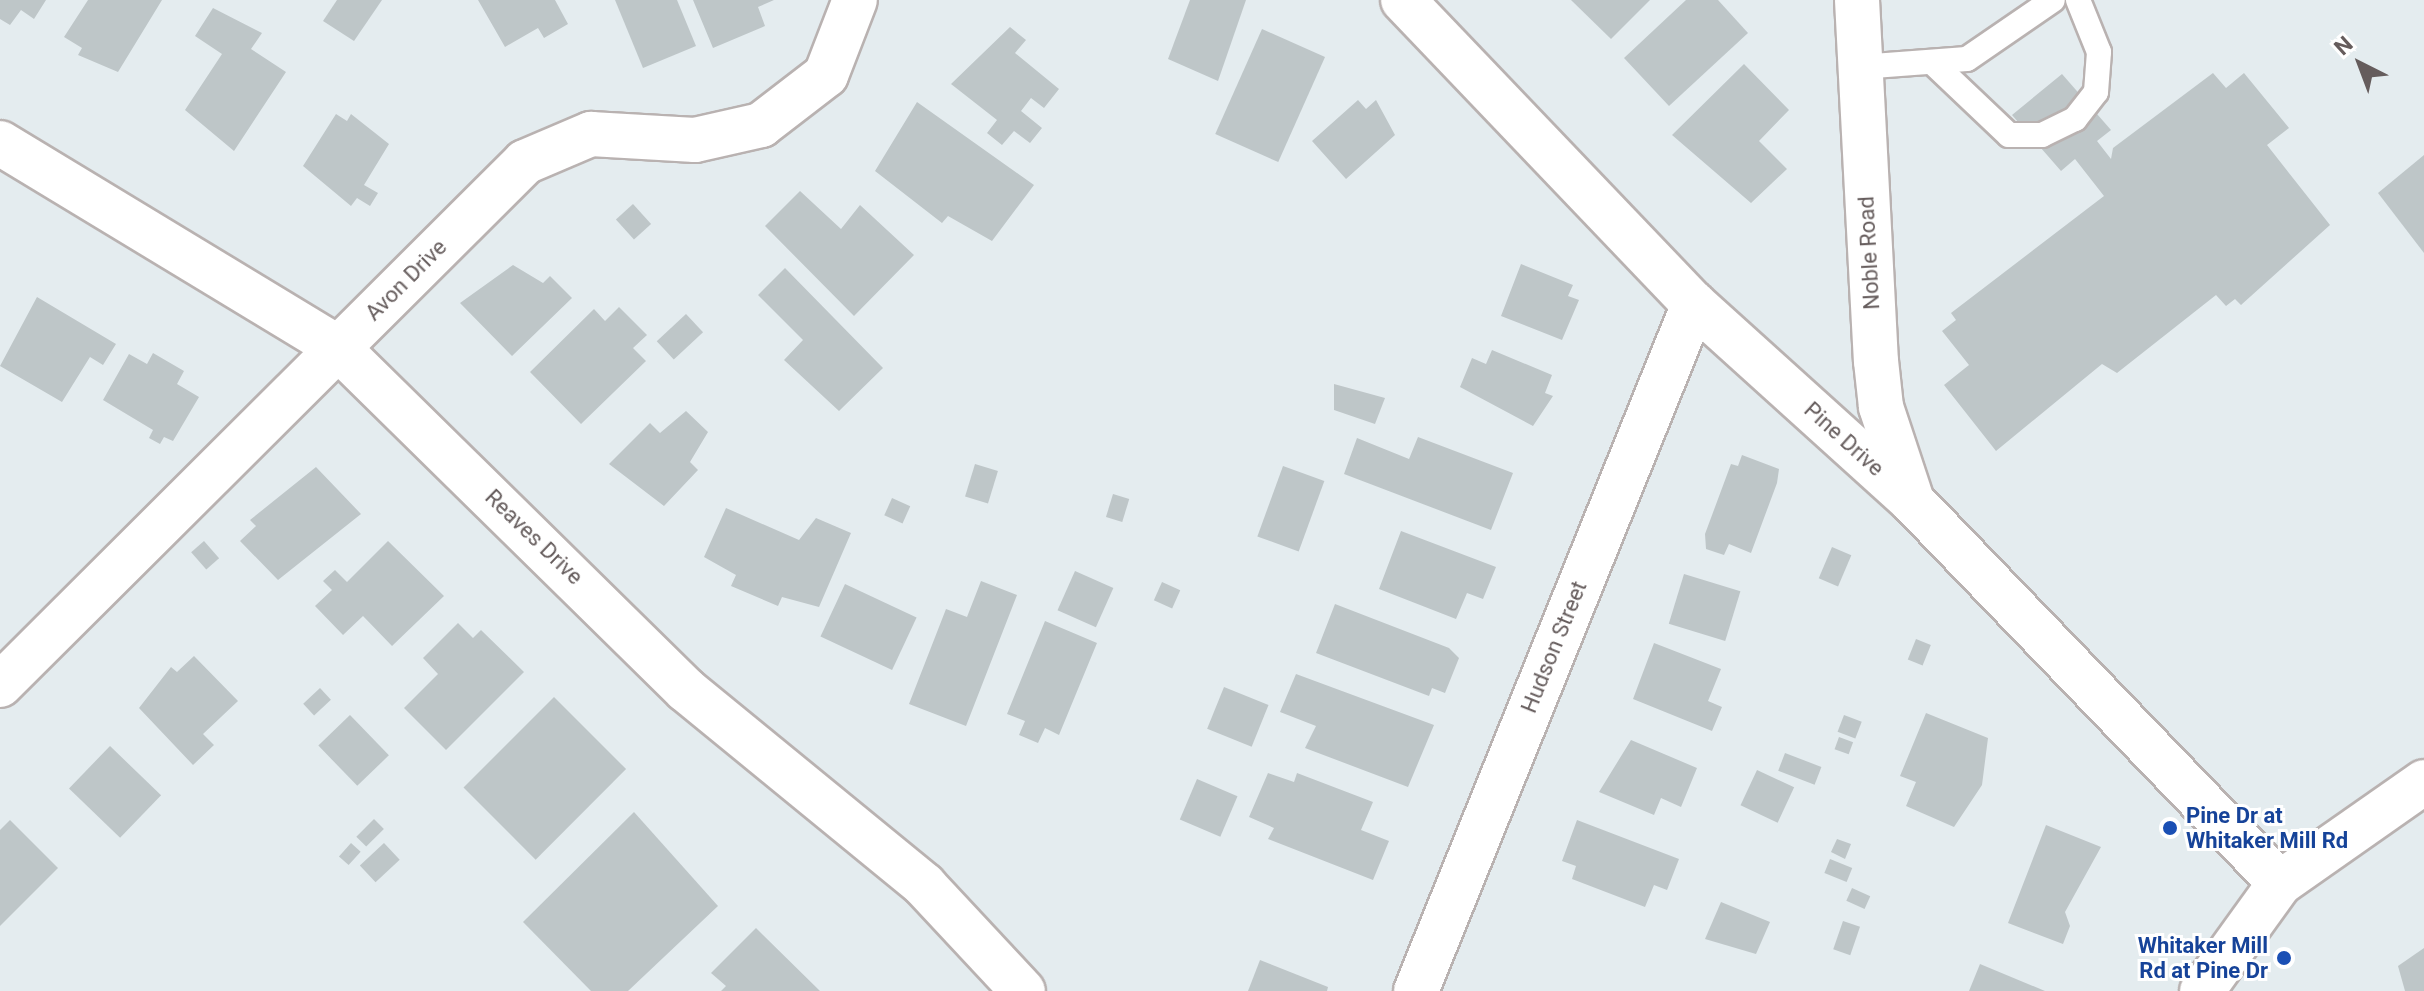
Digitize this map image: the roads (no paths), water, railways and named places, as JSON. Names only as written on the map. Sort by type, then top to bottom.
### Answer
[{"type":"street","name":"Avon Drive","points":[[0,685],[525,162],[591,134],[695,140],[761,125],[826,75],[855,0]]},
{"type":"street","name":"Pine Drive","points":[[1403,0],[1694,304],[1912,501],[2280,883]]},
{"type":"street","name":"Noble Road","points":[[1857,0],[1881,407],[1912,501]]},
{"type":"street","name":"Reaves Drive","points":[[0,143],[337,347],[686,690],[924,885],[1023,991]]},
{"type":"street","name":"Hudson Street","points":[[1416,991],[1694,304]]},
{"type":"street","points":[[2202,991],[2280,883],[2424,782]]},
{"type":"lane","points":[[1860,67],[1967,59],[2053,0]]},
{"type":"lane","points":[[1932,62],[2009,135],[2042,135],[2075,119],[2096,92],[2099,52],[2078,0]]},
{"type":"place","name":"Pine Dr at Whitaker Mill Rd","points":[[2170,828]]},
{"type":"place","name":"Whitaker Mill Rd at Pine Dr","points":[[2284,958]]}]
